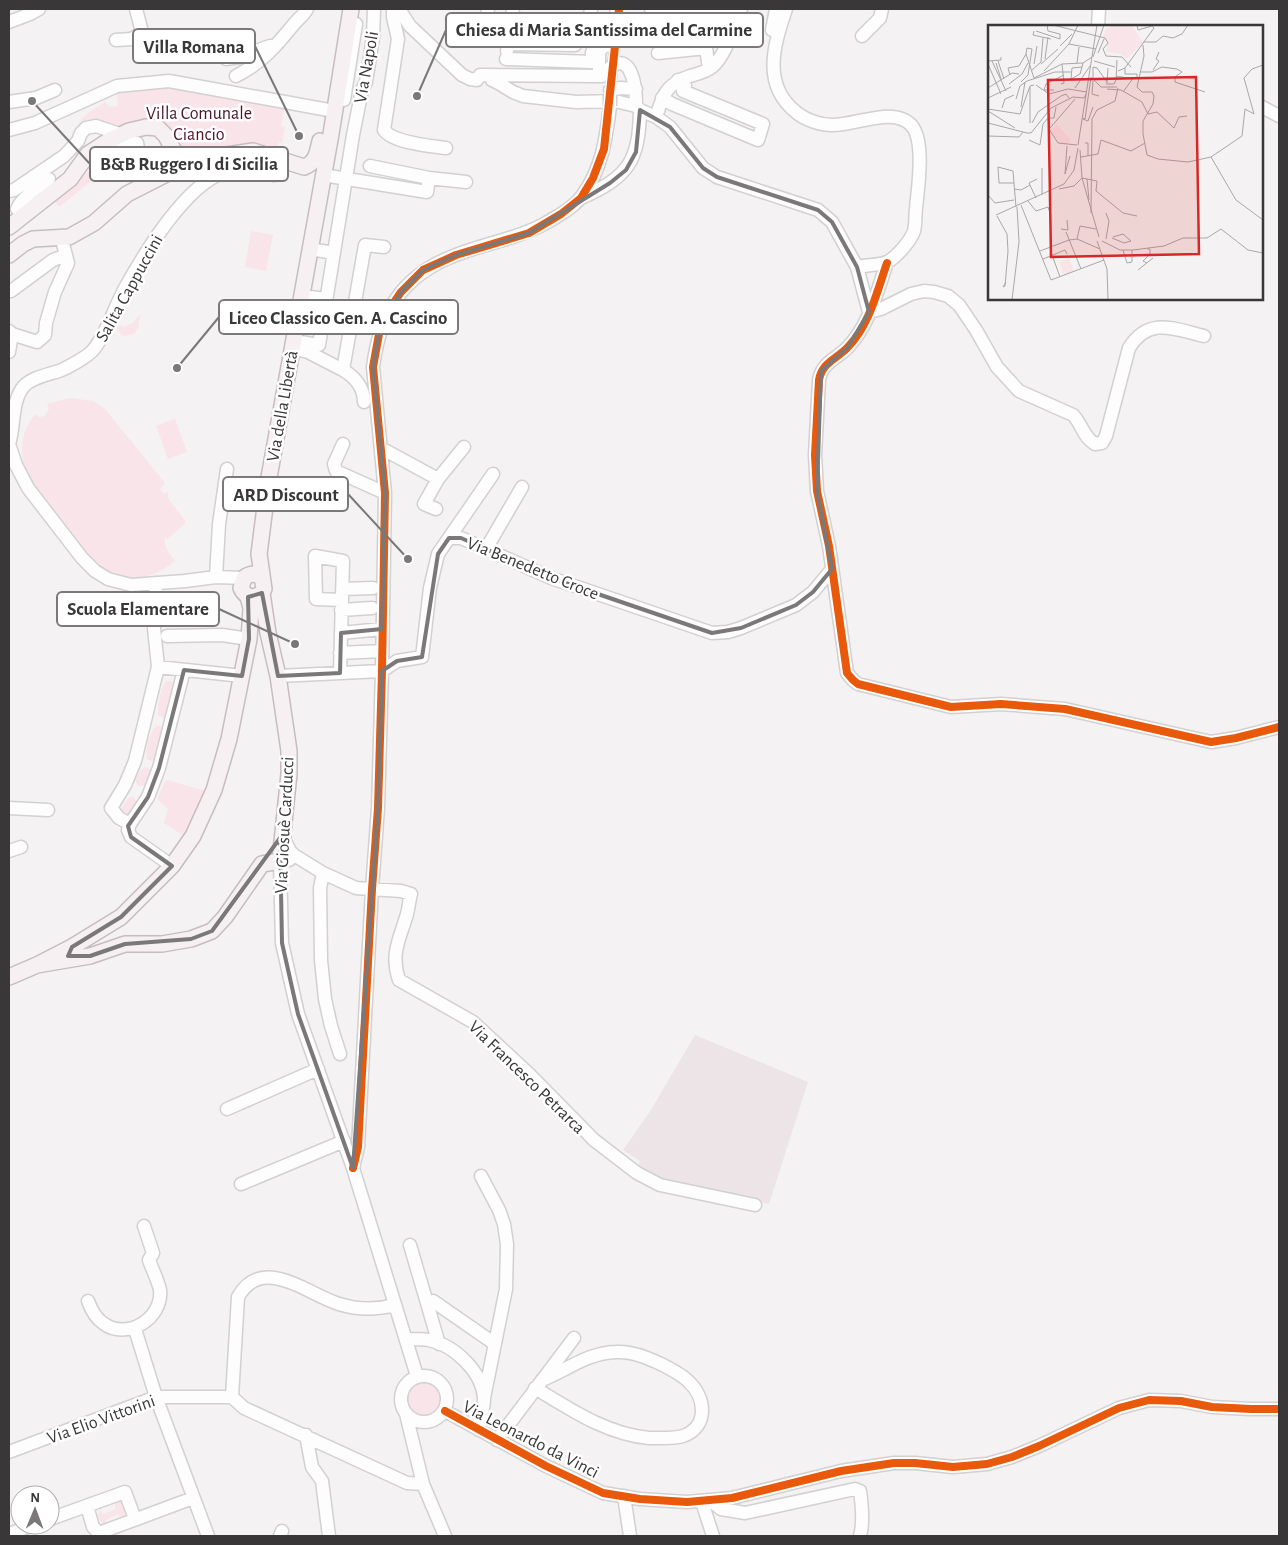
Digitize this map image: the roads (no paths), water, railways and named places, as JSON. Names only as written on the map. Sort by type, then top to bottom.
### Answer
[{"type":"main road","name":"Via della Libertà","points":[[251,584],[258,554],[268,483],[323,176],[333,131],[334,111],[351,9]]},
{"type":"main road","points":[[9,227],[17,212],[31,209],[70,179],[88,154],[117,136],[146,127],[158,128],[166,136],[182,166]]},
{"type":"main road","points":[[9,255],[33,239],[69,237],[94,223],[127,194],[182,166],[214,157],[258,152],[304,167],[316,159],[320,138],[333,131]]},
{"type":"main road","points":[[9,977],[71,953],[121,917],[172,866],[193,836],[214,790],[229,739],[249,639],[251,584]]},
{"type":"main road","name":"Via Giosuè Carducci","points":[[251,584],[268,633],[278,676],[289,751],[289,774],[280,861]]},
{"type":"main road","points":[[71,953],[90,956],[125,944],[162,944],[191,939],[212,931],[226,917],[282,835]]},
{"type":"main road","points":[[262,864],[280,861]]},
{"type":"main road","points":[[121,917],[117,926],[117,932],[119,938],[125,944]]},
{"type":"street","points":[[116,40],[132,39],[142,32],[136,9]]},
{"type":"street","points":[[333,131],[340,122],[358,9]]},
{"type":"street","name":"Via Napoli","points":[[293,344],[319,345],[342,201],[348,180],[354,130],[362,90],[366,82],[373,37],[374,9]]},
{"type":"street","points":[[393,9],[398,39],[384,125],[386,133],[406,141],[446,148]]},
{"type":"street","points":[[353,1168],[358,1147],[378,808],[382,671],[385,493],[373,367],[376,348],[388,311],[402,292],[423,270],[456,254],[529,232],[561,214],[581,198],[610,183],[626,170],[636,152],[638,108],[632,73],[628,67],[620,64],[613,65],[602,76],[518,74],[480,75],[477,80],[470,79],[462,75],[410,26],[399,9]]},
{"type":"street","points":[[488,9],[486,25],[510,29]]},
{"type":"street","points":[[513,9],[506,59],[497,76],[492,80],[523,96],[576,102],[615,101],[638,108],[656,117],[670,128],[703,168],[717,177],[818,210],[832,222],[857,267],[869,312]]},
{"type":"street","points":[[508,44],[575,45],[575,26],[584,26],[592,9]]},
{"type":"street","points":[[599,76],[600,52],[604,46],[612,45],[614,42],[617,9]]},
{"type":"street","points":[[775,40],[772,28],[776,9]]},
{"type":"street","points":[[786,9],[775,40],[773,63],[774,79],[778,92],[788,106],[814,122],[832,125],[881,117],[895,117],[905,120],[912,126],[917,138],[920,163],[914,231],[902,249],[887,263],[869,312],[858,335],[848,348],[827,363],[820,371],[815,455],[817,491],[829,546],[847,673],[858,684],[951,707],[1001,704],[1065,709],[1211,742],[1279,728]]},
{"type":"street","points":[[862,36],[880,18],[882,9]]},
{"type":"street","points":[[1098,25],[1099,9]]},
{"type":"street","points":[[652,10],[695,13],[739,13]]},
{"type":"street","points":[[9,22],[32,11]]},
{"type":"street","points":[[236,76],[252,68],[267,56],[306,11]]},
{"type":"street","points":[[652,24],[739,13]]},
{"type":"street","points":[[656,117],[667,89],[678,80],[709,69],[722,54],[739,13]]},
{"type":"street","points":[[646,40],[731,34]]},
{"type":"street","points":[[226,58],[239,57],[275,46]]},
{"type":"street","points":[[658,53],[706,48],[709,69]]},
{"type":"street","points":[[506,59],[592,62],[592,52],[600,52]]},
{"type":"street","points":[[662,98],[758,140],[763,124],[683,91],[685,86],[678,80]]},
{"type":"street","points":[[9,130],[42,120],[117,86],[169,81],[334,111]]},
{"type":"street","points":[[581,198],[594,178],[604,149],[610,93],[620,88],[636,89]]},
{"type":"street","points":[[9,102],[36,98],[55,90]]},
{"type":"street","points":[[1263,108],[1279,116]]},
{"type":"street","points":[[9,191],[14,190],[20,184],[56,162],[78,141],[84,130],[90,127],[96,126],[117,136],[120,146],[138,143],[140,153],[134,156]]},
{"type":"street","points":[[333,131],[354,130]]},
{"type":"street","name":"Salita Cappuccini","points":[[251,584],[218,577],[131,585],[108,579],[95,571],[82,558],[28,488],[16,465],[9,444],[13,432],[17,400],[24,386],[40,376],[61,370],[92,352],[102,338],[125,288],[174,213],[213,177],[236,170],[250,170],[274,175],[280,159]]},
{"type":"street","points":[[370,166],[429,178],[466,182]]},
{"type":"street","points":[[323,176],[427,192],[429,178]]},
{"type":"street","points":[[594,178],[600,182],[610,183]]},
{"type":"street","points":[[17,212],[19,205],[49,179]]},
{"type":"street","points":[[9,352],[10,333],[33,342],[37,342],[45,335],[46,323],[55,292],[68,263],[64,237]]},
{"type":"street","points":[[343,370],[365,245],[384,247]]},
{"type":"street","points":[[310,249],[334,253]]},
{"type":"street","points":[[11,291],[53,260],[66,255]]},
{"type":"street","points":[[857,267],[887,263]]},
{"type":"street","points":[[869,312],[881,309],[911,294],[924,291],[948,296],[959,305],[997,367],[1019,392],[1073,415],[1078,420],[1088,440],[1095,444],[1104,441],[1129,348],[1137,339],[1152,328],[1161,327],[1204,336]]},
{"type":"street","points":[[302,296],[326,299]]},
{"type":"street","points":[[293,344],[343,370],[359,385],[364,396],[364,402]]},
{"type":"street","points":[[343,444],[334,464],[336,470],[385,493]]},
{"type":"street","points":[[436,509],[424,504],[438,479],[464,447]]},
{"type":"street","points":[[381,448],[438,479]]},
{"type":"street","points":[[218,577],[219,524],[227,469]]},
{"type":"street","points":[[449,538],[493,474]]},
{"type":"street","points":[[486,549],[522,487]]},
{"type":"street","name":"Via Benedetto Croce","points":[[278,676],[382,671],[397,661],[422,657],[430,588],[438,554],[449,538],[462,538],[551,578],[712,633],[734,630],[796,605],[813,592],[832,569]]},
{"type":"street","points":[[340,673],[340,653],[341,633],[342,600],[343,561],[315,556],[316,599],[342,600],[372,608]]},
{"type":"street","points":[[130,824],[119,818],[111,808],[126,785],[135,761],[158,667],[154,628],[156,583]]},
{"type":"street","points":[[342,600],[373,588]]},
{"type":"street","points":[[341,633],[382,629]]},
{"type":"street","points":[[167,636],[222,635],[249,639]]},
{"type":"street","points":[[340,653],[382,651]]},
{"type":"street","points":[[158,667],[242,676]]},
{"type":"street","points":[[172,866],[132,837],[128,830],[148,797],[159,768],[184,670]]},
{"type":"street","points":[[9,808],[48,810]]},
{"type":"street","points":[[282,835],[290,851],[302,861]]},
{"type":"street","name":"Via Francesco Petrarca","points":[[280,861],[302,861],[356,888],[401,891],[410,894],[407,913],[396,946],[395,968],[399,980],[474,1022],[594,1140],[637,1174],[660,1185],[755,1206]]},
{"type":"street","name":"Via Giosuè Carducci","points":[[280,861],[282,943],[298,1014],[344,1141],[395,1305]]},
{"type":"street","points":[[323,873],[320,897],[323,984],[331,1026],[340,1054]]},
{"type":"street","points":[[227,1109],[318,1069]]},
{"type":"street","points":[[241,1184],[344,1141]]},
{"type":"street","points":[[479,1430],[506,1289],[507,1244],[504,1224],[499,1210],[481,1176]]},
{"type":"street","points":[[88,1301],[94,1314],[104,1324],[118,1329],[135,1329],[153,1315],[158,1305],[160,1290],[149,1260],[153,1253],[144,1226]]},
{"type":"street","points":[[410,1245],[439,1344]]},
{"type":"street","points":[[417,1376],[395,1305],[365,1310],[338,1304],[277,1277],[253,1280],[243,1287],[238,1297],[232,1397],[244,1408],[407,1483],[423,1484]]},
{"type":"street","points":[[427,1303],[433,1301],[495,1344]]},
{"type":"street","points":[[135,1329],[156,1397],[208,1536]]},
{"type":"street","points":[[497,1440],[574,1338]]},
{"type":"street","points":[[406,1339],[428,1340],[447,1347],[465,1362],[478,1378],[484,1398]]},
{"type":"street","points":[[617,1352],[632,1353],[651,1360],[679,1374],[690,1382],[700,1396],[703,1410],[701,1420],[695,1430],[682,1436],[659,1438],[635,1436],[614,1430],[584,1417],[538,1384],[589,1356],[617,1352]]},
{"type":"street","points":[[413,1444],[419,1432],[444,1411],[447,1403],[445,1387],[440,1381],[425,1375],[417,1376],[404,1386],[400,1402],[406,1414],[413,1444],[423,1484],[445,1536]]},
{"type":"street","name":"Via Elio Vittorini","points":[[9,1452],[156,1397],[232,1397]]},
{"type":"street","name":"Via Leonardo da Vinci","points":[[444,1411],[546,1466],[603,1493],[640,1499],[687,1502],[732,1498],[841,1471],[894,1463],[953,1466],[987,1464],[1039,1446],[1119,1408],[1149,1400],[1181,1401],[1221,1407],[1279,1409]]},
{"type":"street","points":[[406,1414],[417,1422],[430,1422]]},
{"type":"street","points":[[306,1435],[312,1467],[322,1481],[329,1536]]},
{"type":"street","points":[[707,1501],[721,1510],[745,1513],[855,1489],[860,1491],[861,1497],[862,1521],[860,1536]]},
{"type":"street","points":[[60,1515],[125,1492],[135,1519]]},
{"type":"street","points":[[624,1496],[630,1536]]},
{"type":"street","points":[[87,1506],[93,1527],[99,1532],[193,1498]]},
{"type":"street","points":[[707,1501],[713,1536]]},
{"type":"tunnel","points":[[611,82],[616,35]]},
{"type":"place","name":"Chiesa di Maria Santissima del Carmine","points":[[417,96]]},
{"type":"place","name":"B&B Ruggero I di Sicilia","points":[[32,101]]},
{"type":"place","name":"Villa Romana","points":[[299,136]]},
{"type":"place","name":"Liceo Classico Gen. A. Cascino","points":[[177,368]]},
{"type":"place","name":"ARD Discount","points":[[408,559]]},
{"type":"place","name":"Scuola Elamentare","points":[[295,644]]},
{"type":"park label","name":"Villa Comunale Ciancio","points":[[199,123]]}]
